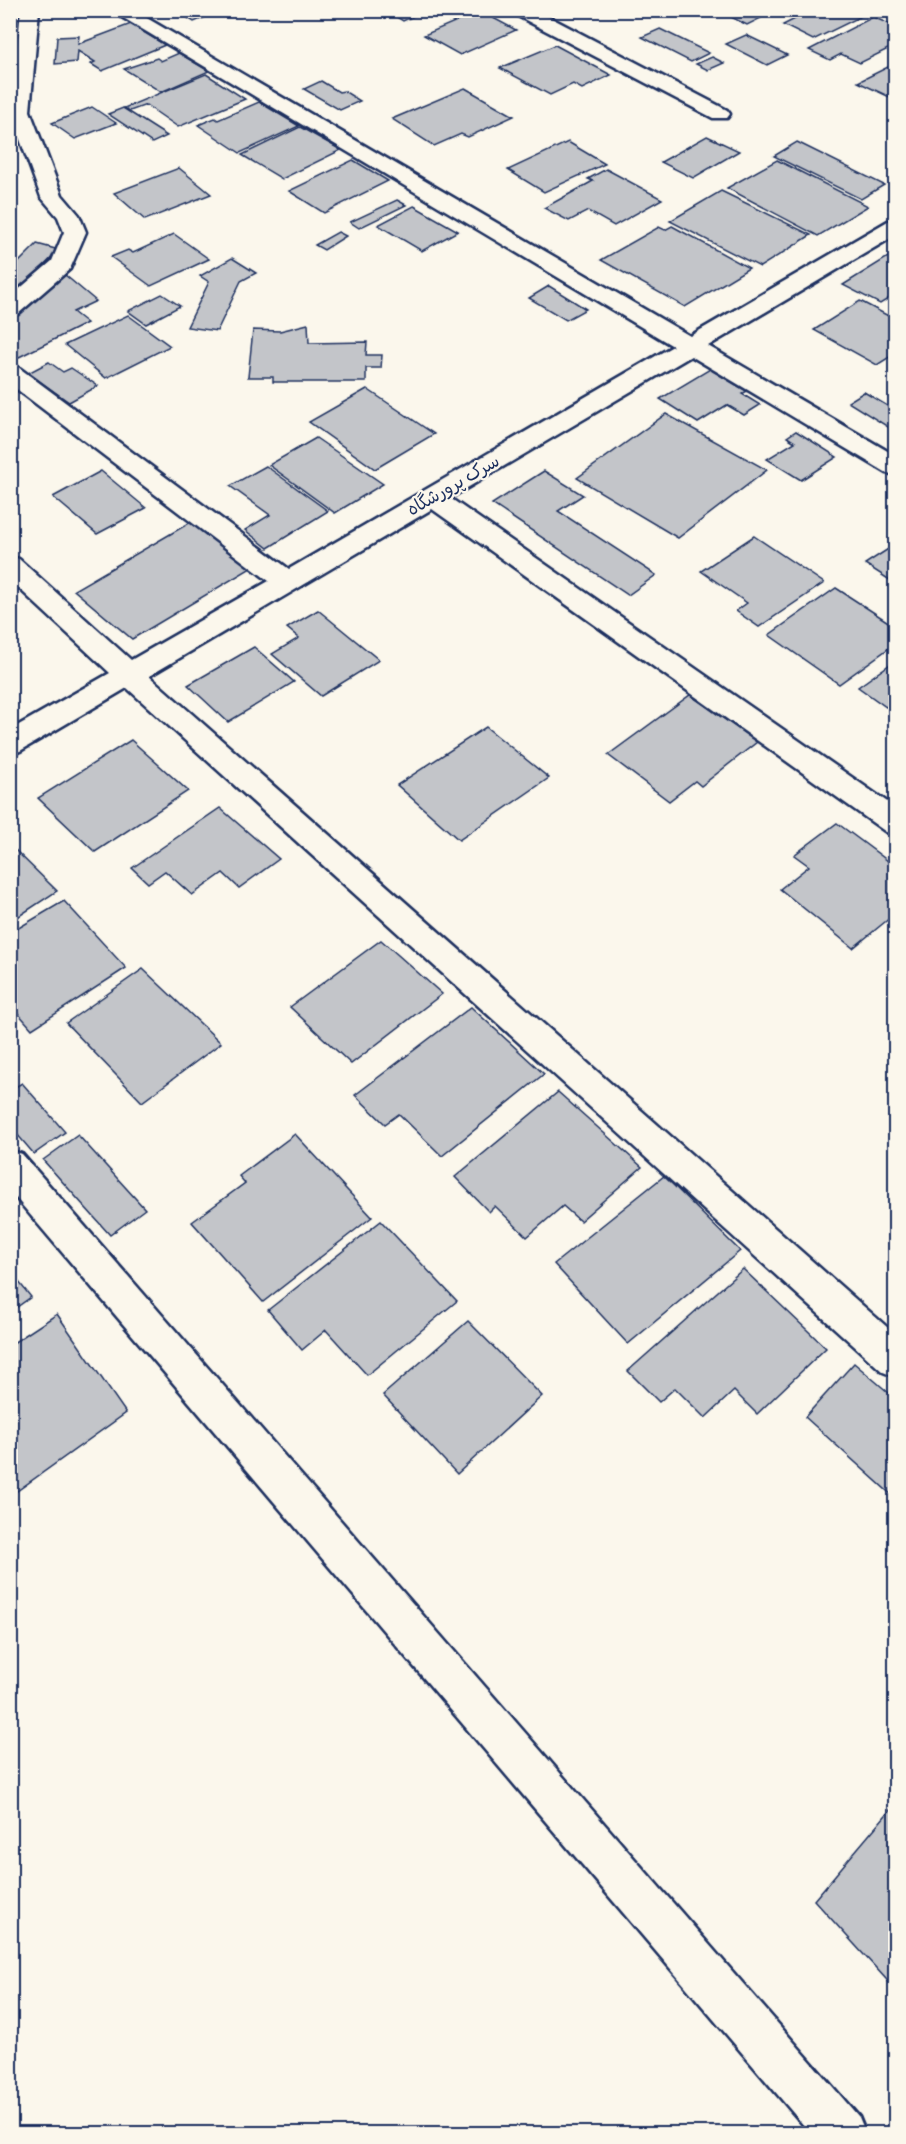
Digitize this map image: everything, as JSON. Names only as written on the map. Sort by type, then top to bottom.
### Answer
[{"type":"street","points":[[10,309],[62,264],[75,232],[68,215],[52,197],[20,111],[30,10]]},
{"type":"street","points":[[119,10],[896,466]]},
{"type":"street","points":[[521,10],[720,114]]},
{"type":"street","name":"سرک پرورشگاه","points":[[10,744],[896,226]]},
{"type":"street","points":[[10,372],[288,582]]},
{"type":"street","points":[[432,497],[896,824]]},
{"type":"street","points":[[10,565],[896,1359]]},
{"type":"street","points":[[10,1165],[842,2133]]},
{"type":"building","points":[[175,10],[212,10],[216,13],[194,22]]},
{"type":"building","points":[[385,10],[427,10],[403,21]]},
{"type":"building","points":[[717,10],[777,10],[747,25]]},
{"type":"building","points":[[813,10],[867,10],[870,12],[813,40],[783,25]]},
{"type":"building","points":[[480,11],[516,30],[460,55],[424,35]]},
{"type":"building","points":[[873,17],[896,27],[896,45],[860,63],[841,54],[830,60],[809,50]]},
{"type":"building","points":[[131,24],[165,45],[102,71],[91,64],[95,62],[78,51],[77,62],[55,64],[57,37],[79,36],[78,44]]},
{"type":"building","points":[[660,29],[709,53],[691,62],[642,37]]},
{"type":"building","points":[[746,35],[787,55],[767,65],[726,44]]},
{"type":"building","points":[[555,45],[611,75],[582,89],[573,84],[550,95],[500,68]]},
{"type":"building","points":[[179,53],[209,71],[161,92],[124,69],[157,58],[161,61]]},
{"type":"building","points":[[712,57],[724,63],[708,70],[696,64]]},
{"type":"building","points":[[896,63],[896,100],[858,82]]},
{"type":"building","points":[[206,74],[245,99],[178,127],[146,105],[130,111],[124,108]]},
{"type":"building","points":[[321,81],[360,101],[340,110],[304,89]]},
{"type":"building","points":[[465,88],[514,116],[468,137],[461,134],[434,146],[392,119]]},
{"type":"building","points":[[259,102],[299,126],[240,153],[198,125],[215,118],[218,120]]},
{"type":"building","points":[[92,107],[116,123],[75,139],[52,123]]},
{"type":"building","points":[[123,108],[167,136],[152,143],[108,114]]},
{"type":"building","points":[[300,127],[341,150],[282,179],[242,155]]},
{"type":"building","points":[[707,136],[739,151],[693,178],[661,162]]},
{"type":"building","points":[[568,142],[605,164],[544,192],[508,170]]},
{"type":"building","points":[[797,142],[884,185],[861,199],[774,156]]},
{"type":"building","points":[[10,149],[15,149],[11,182],[10,182]]},
{"type":"building","points":[[353,160],[388,181],[324,213],[289,191]]},
{"type":"building","points":[[777,160],[868,206],[818,236],[727,188]]},
{"type":"building","points":[[179,168],[211,194],[145,220],[114,193]]},
{"type":"building","points":[[606,169],[662,199],[614,226],[588,211],[569,221],[544,208],[593,181],[588,179]]},
{"type":"building","points":[[721,191],[811,235],[760,267],[670,221]]},
{"type":"building","points":[[397,200],[406,205],[359,228],[350,222]]},
{"type":"building","points":[[414,206],[458,231],[422,251],[378,225]]},
{"type":"building","points":[[672,226],[749,268],[685,307],[601,260],[659,227],[665,230]]},
{"type":"building","points":[[338,232],[346,236],[324,250],[315,245]]},
{"type":"building","points":[[174,234],[209,259],[151,286],[111,257],[128,250],[133,253]]},
{"type":"building","points":[[37,244],[59,250],[15,296],[10,295],[10,271]]},
{"type":"building","points":[[896,252],[896,294],[880,304],[843,285]]},
{"type":"building","points":[[232,258],[256,273],[241,281],[217,331],[187,327],[209,282],[200,276]]},
{"type":"building","points":[[65,275],[96,301],[73,312],[87,323],[15,359],[10,355],[10,322],[31,297]]},
{"type":"building","points":[[549,286],[586,309],[566,320],[529,298]]},
{"type":"building","points":[[162,294],[180,306],[146,324],[128,311]]},
{"type":"building","points":[[860,301],[896,320],[896,353],[877,365],[814,330]]},
{"type":"building","points":[[128,315],[170,346],[106,378],[65,345]]},
{"type":"building","points":[[308,324],[309,343],[367,342],[366,355],[382,355],[381,368],[366,368],[366,382],[273,382],[273,377],[248,377],[253,330],[280,331]]},
{"type":"building","points":[[49,362],[63,372],[71,368],[98,386],[69,402],[28,373]]},
{"type":"building","points":[[710,369],[747,391],[742,394],[760,405],[744,415],[727,405],[698,423],[660,399]]},
{"type":"building","points":[[367,389],[434,434],[375,469],[309,422]]},
{"type":"building","points":[[864,392],[896,411],[896,432],[848,402]]},
{"type":"building","points":[[666,414],[767,470],[678,538],[577,478]]},
{"type":"building","points":[[796,431],[837,457],[801,480],[767,459],[795,442],[787,437]]},
{"type":"building","points":[[316,438],[383,484],[335,513],[269,465]]},
{"type":"building","points":[[266,466],[328,511],[268,548],[245,530],[270,515],[230,486]]},
{"type":"building","points":[[101,471],[146,508],[97,534],[53,497]]},
{"type":"building","points":[[544,471],[583,495],[558,511],[656,575],[628,595],[492,504]]},
{"type":"building","points":[[191,522],[251,568],[132,639],[74,590]]},
{"type":"building","points":[[754,536],[824,583],[759,627],[736,611],[747,603],[701,571]]},
{"type":"building","points":[[896,544],[896,584],[865,564]]},
{"type":"building","points":[[836,588],[896,627],[896,643],[839,684],[769,635]]},
{"type":"building","points":[[318,610],[379,660],[321,696],[272,654],[299,638],[287,628]]},
{"type":"building","points":[[254,647],[294,682],[228,722],[188,685]]},
{"type":"building","points":[[896,660],[896,700],[886,707],[858,687]]},
{"type":"building","points":[[690,695],[757,742],[701,786],[695,781],[669,801],[608,755]]},
{"type":"building","points":[[486,727],[549,778],[459,840],[397,785]]},
{"type":"building","points":[[131,740],[188,791],[95,852],[38,798]]},
{"type":"building","points":[[220,808],[279,859],[239,888],[223,873],[192,895],[165,871],[148,883],[132,868]]},
{"type":"building","points":[[837,823],[896,867],[896,913],[853,948],[780,889],[809,866],[794,855]]},
{"type":"building","points":[[10,845],[57,891],[10,922]]},
{"type":"building","points":[[64,901],[126,968],[32,1029],[10,1004],[10,933]]},
{"type":"building","points":[[381,940],[442,994],[351,1064],[290,1007]]},
{"type":"building","points":[[143,969],[221,1043],[142,1102],[66,1023]]},
{"type":"building","points":[[471,1007],[544,1074],[442,1156],[399,1114],[385,1124],[355,1095]]},
{"type":"building","points":[[22,1083],[65,1132],[34,1154],[10,1126],[10,1090]]},
{"type":"building","points":[[558,1092],[642,1167],[580,1221],[563,1206],[527,1237],[495,1206],[489,1212],[455,1177]]},
{"type":"building","points":[[295,1134],[372,1217],[263,1302],[192,1222],[245,1183],[239,1176]]},
{"type":"building","points":[[78,1135],[145,1209],[110,1235],[43,1160]]},
{"type":"building","points":[[664,1176],[740,1251],[628,1344],[554,1264]]},
{"type":"building","points":[[381,1221],[457,1301],[367,1375],[326,1330],[302,1350],[268,1310]]},
{"type":"building","points":[[743,1269],[826,1348],[757,1414],[734,1391],[705,1418],[675,1388],[659,1402],[628,1371]]},
{"type":"building","points":[[10,1271],[31,1297],[10,1312]]},
{"type":"building","points":[[57,1314],[126,1413],[10,1496],[10,1345]]},
{"type":"building","points":[[468,1321],[542,1396],[457,1474],[383,1395]]},
{"type":"building","points":[[854,1363],[896,1399],[895,1498],[805,1417]]},
{"type":"building","points":[[896,1803],[896,1990],[814,1900]]}]
